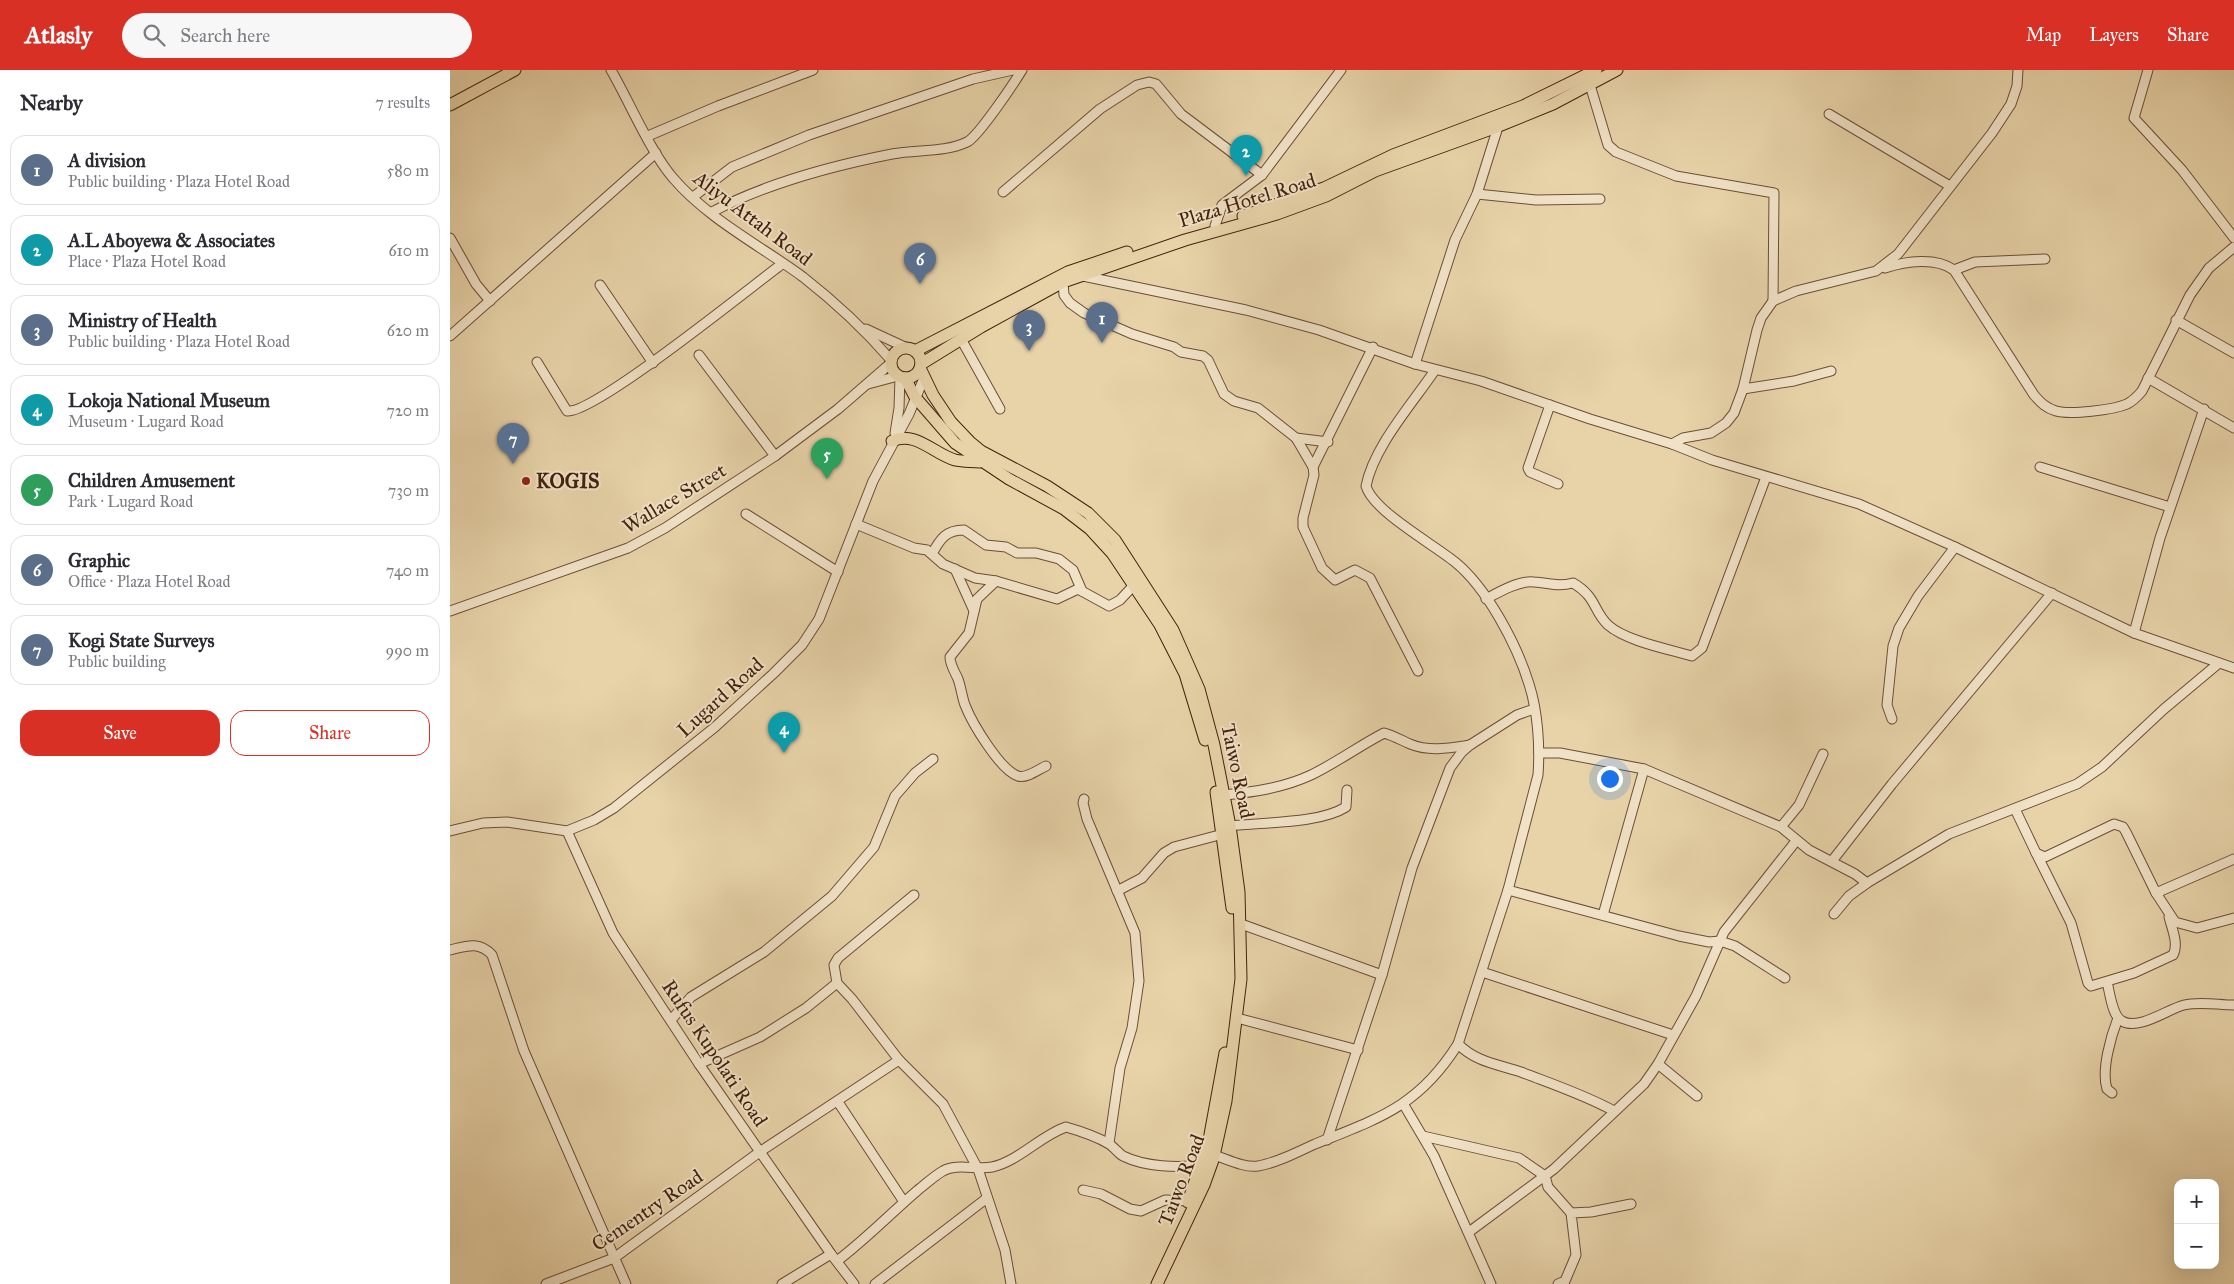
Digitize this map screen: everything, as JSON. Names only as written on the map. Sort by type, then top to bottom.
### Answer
[{"type":"main road","points":[[450,96],[499,70]]},
{"type":"main road","points":[[450,105],[515,70]]},
{"type":"main road","name":"Plaza Hotel Road","points":[[911,350],[1066,277],[1324,188],[1393,155],[1523,106],[1596,70]]},
{"type":"main road","name":"Plaza Hotel Road","points":[[922,370],[961,339],[1066,277],[1085,276],[1185,240],[1277,214],[1326,196],[1375,171],[1498,127],[1552,104],[1617,70]]},
{"type":"main road","points":[[900,350],[911,350],[920,357],[922,370],[913,377],[901,377],[893,370],[891,361],[900,350]]},
{"type":"main road","name":"Taiwo Road","points":[[922,370],[951,422],[970,442],[981,451],[1047,486],[1088,513],[1115,540],[1155,600],[1185,656],[1206,712],[1224,795],[1235,975],[1224,1058],[1209,1140],[1189,1200],[1150,1284]]},
{"type":"main road","name":"Taiwo Road","points":[[901,377],[915,397],[954,443],[981,462],[1064,509],[1090,529],[1112,553],[1160,625],[1188,682],[1212,766],[1227,830],[1241,924],[1242,979],[1226,1101],[1214,1156],[1204,1185],[1157,1284]]},
{"type":"main road","points":[[893,440],[903,437],[915,440],[956,461],[981,462]]},
{"type":"street","name":"Aliyu Attah Road","points":[[611,70],[656,152],[674,179],[712,212],[802,277],[861,326]]},
{"type":"street","points":[[648,136],[718,106],[813,70]]},
{"type":"street","points":[[693,197],[732,167],[809,135],[974,79],[1013,70]]},
{"type":"street","points":[[712,212],[739,198],[815,172],[894,154],[932,150],[968,142],[1004,98],[1022,70]]},
{"type":"street","points":[[1215,226],[1222,205],[1262,174],[1341,70]]},
{"type":"street","points":[[1672,444],[1683,438],[1711,433],[1726,423],[1734,413],[1743,389],[1761,318],[1773,301],[1796,291],[1876,271],[1900,258],[1950,186],[1992,133],[2011,104],[2018,70]]},
{"type":"street","points":[[2148,70],[2134,118],[2182,170],[2234,238]]},
{"type":"street","points":[[1003,192],[1015,184],[1055,146],[1075,132],[1107,104],[1137,84],[1149,82],[1156,84],[1181,114],[1262,174]]},
{"type":"street","points":[[1590,85],[1608,145],[1616,152],[1676,176],[1774,193],[1773,301]]},
{"type":"street","points":[[1829,114],[1950,186]]},
{"type":"street","points":[[1415,364],[1455,240],[1477,194],[1498,127]]},
{"type":"street","points":[[450,336],[610,191],[656,152]]},
{"type":"street","points":[[1477,194],[1536,200],[1600,199]]},
{"type":"street","points":[[450,238],[476,284],[490,301]]},
{"type":"street","points":[[1900,258],[1937,262],[1946,264],[1954,270],[2034,395],[2043,405],[2058,411],[2119,406],[2136,399],[2190,295],[2209,268],[2234,247]]},
{"type":"street","points":[[1954,270],[1975,262],[2045,259]]},
{"type":"street","points":[[537,362],[567,411],[586,406],[652,363],[782,264]]},
{"type":"street","points":[[1085,276],[1246,310],[1373,347],[1415,364],[1481,381],[1766,477],[1859,504],[1955,547],[2134,633],[2234,668]]},
{"type":"street","points":[[1066,277],[1064,295],[1070,304],[1084,313],[1132,334],[1174,347],[1181,352],[1203,356],[1208,360],[1224,394],[1234,401],[1258,408],[1296,438],[1313,467],[1314,475],[1303,518],[1304,527],[1322,568],[1335,580],[1355,570],[1370,578],[1418,671]]},
{"type":"street","points":[[600,285],[652,363]]},
{"type":"street","points":[[2176,320],[2234,353]]},
{"type":"street","points":[[861,326],[911,350]]},
{"type":"street","points":[[861,326],[891,361]]},
{"type":"street","points":[[961,339],[1000,408]]},
{"type":"street","points":[[1313,467],[1328,442],[1373,347]]},
{"type":"street","points":[[699,355],[775,456]]},
{"type":"street","name":"Wallace Street","points":[[450,610],[628,548],[665,528],[775,456],[838,409],[891,361]]},
{"type":"street","points":[[893,440],[909,414],[922,370]]},
{"type":"street","points":[[1214,1156],[1257,1166],[1327,1140],[1404,1105],[1424,1088],[1444,1066],[1458,1044],[1508,890],[1534,795],[1539,753],[1534,709],[1525,674],[1495,608],[1486,599],[1471,576],[1377,504],[1366,486],[1368,475],[1382,449],[1436,370]]},
{"type":"street","points":[[1743,389],[1794,382],[1831,371]]},
{"type":"street","points":[[866,385],[901,377],[899,408],[893,440]]},
{"type":"street","points":[[2148,378],[2234,428]]},
{"type":"street","points":[[1550,405],[1528,468],[1530,472],[1558,484]]},
{"type":"street","points":[[2134,633],[2170,507],[2204,409]]},
{"type":"street","points":[[1296,438],[1328,442]]},
{"type":"street","name":"Lugard Road","points":[[567,831],[594,820],[614,808],[715,727],[774,673],[802,644],[825,606],[872,481],[893,440]]},
{"type":"street","points":[[2040,467],[2170,507]]},
{"type":"street","points":[[1486,599],[1498,592],[1532,581],[1559,587],[1573,584],[1593,599],[1608,625],[1642,642],[1692,656],[1702,648],[1766,477]]},
{"type":"street","points":[[746,514],[838,572]]},
{"type":"street","points":[[856,524],[932,554],[943,564],[975,578],[996,581],[1057,599],[1078,589],[1109,606],[1120,600],[1134,585]]},
{"type":"street","points":[[932,554],[940,539],[949,532],[964,530],[986,545],[1006,547],[1017,553],[1036,553],[1059,559],[1073,570],[1082,591]]},
{"type":"street","points":[[1892,719],[1887,705],[1893,646],[1899,628],[1918,596],[1955,547]]},
{"type":"street","points":[[955,569],[974,610]]},
{"type":"street","points":[[996,581],[977,599],[969,633],[950,657],[965,706],[984,740],[1000,761],[1017,776],[1024,776],[1046,766]]},
{"type":"street","points":[[1832,861],[1892,784],[2052,593]]},
{"type":"street","points":[[1834,914],[1850,896],[1867,883],[1949,834],[2076,784],[2102,767],[2164,709],[2219,663]]},
{"type":"street","points":[[1327,1140],[1382,975],[1412,868],[1450,768],[1456,758],[1470,745],[1517,715],[1534,709]]},
{"type":"street","points":[[1224,795],[1260,791],[1289,784],[1312,775],[1384,733],[1397,736],[1410,744],[1436,750],[1470,745]]},
{"type":"street","points":[[1539,753],[1560,753],[1644,769],[1781,827],[1796,841],[1867,883]]},
{"type":"street","points":[[1781,827],[1799,805],[1823,754]]},
{"type":"street","points":[[671,1020],[691,997],[764,952],[832,896],[874,848],[895,796],[915,773],[933,758]]},
{"type":"street","points":[[1603,915],[1644,769]]},
{"type":"street","points":[[1118,891],[1142,878],[1164,853],[1174,847],[1227,830],[1336,814],[1346,807],[1347,790]]},
{"type":"street","points":[[1084,799],[1083,803],[1087,819],[1135,932],[1139,981],[1132,1028],[1120,1068],[1109,1143]]},
{"type":"street","points":[[2015,809],[2036,852],[2071,923],[2088,983],[2096,986],[2172,955],[2176,949],[2168,915],[2126,832],[2118,825],[2114,824],[2045,857],[2036,852]]},
{"type":"street","points":[[450,831],[483,823],[506,822],[567,831]]},
{"type":"street","name":"Rufus Kupolati Road","points":[[567,831],[613,933],[699,1064],[854,1284]]},
{"type":"street","points":[[1469,1232],[1545,1176],[1586,1140],[1644,1084],[1658,1064],[1696,996],[1720,941],[1738,912],[1796,841]]},
{"type":"street","points":[[2156,893],[2234,859]]},
{"type":"street","points":[[1508,890],[1697,940],[1720,941],[1735,946],[1785,978]]},
{"type":"street","points":[[914,895],[838,958],[834,965],[837,983],[852,999],[899,1060],[943,1104],[978,1170],[1005,1250],[1011,1284]]},
{"type":"street","points":[[2168,915],[2175,922],[2197,928],[2234,918]]},
{"type":"street","points":[[1241,924],[1382,975]]},
{"type":"street","points":[[450,950],[473,944],[486,949],[492,955],[524,1050],[626,1284]]},
{"type":"street","points":[[1482,972],[1673,1035]]},
{"type":"street","points":[[2107,982],[2118,1018],[2112,1034],[2104,1071],[2107,1089],[2112,1093]]},
{"type":"street","points":[[699,1064],[760,1037],[806,1008],[837,983]]},
{"type":"street","points":[[2118,1018],[2128,1023],[2140,1022],[2193,1003],[2234,1005]]},
{"type":"street","points":[[1237,1018],[1358,1050]]},
{"type":"street","points":[[1458,1044],[1468,1054],[1484,1062],[1552,1084],[1595,1101],[1614,1111]]},
{"type":"street","name":"Cementry Road","points":[[546,1284],[614,1258],[761,1151],[899,1060]]},
{"type":"street","points":[[1658,1064],[1697,1096]]},
{"type":"street","points":[[838,1102],[904,1202]]},
{"type":"street","points":[[1404,1105],[1423,1136],[1469,1232],[1491,1284]]},
{"type":"street","points":[[782,1284],[862,1242],[904,1202],[944,1170],[960,1168],[978,1170],[994,1166],[1022,1152],[1055,1131],[1066,1127],[1109,1143],[1121,1155],[1136,1161],[1155,1163],[1169,1168],[1202,1165]]},
{"type":"street","points":[[1423,1136],[1518,1158],[1545,1176],[1548,1187],[1571,1213],[1576,1255],[1565,1281],[1558,1284]]},
{"type":"street","points":[[1083,1190],[1101,1194],[1130,1209],[1141,1211],[1165,1200],[1189,1200]]},
{"type":"street","points":[[876,1284],[987,1198]]},
{"type":"street","points":[[1571,1213],[1590,1212],[1630,1204]]},
{"type":"place","name":"A.L Aboyewa & Associates","points":[[1246,176]]},
{"type":"place","name":"Graphic","points":[[920,284]]},
{"type":"place","name":"A division","points":[[1102,343]]},
{"type":"place","name":"Ministry of Health","points":[[1029,351]]},
{"type":"place","name":"Kogi State Surveys","points":[[513,464]]},
{"type":"place","name":"Children Amusement","points":[[827,479]]},
{"type":"place","name":"KOGIS","points":[[526,481]]},
{"type":"place","name":"Lokoja National Museum","points":[[784,753]]}]
